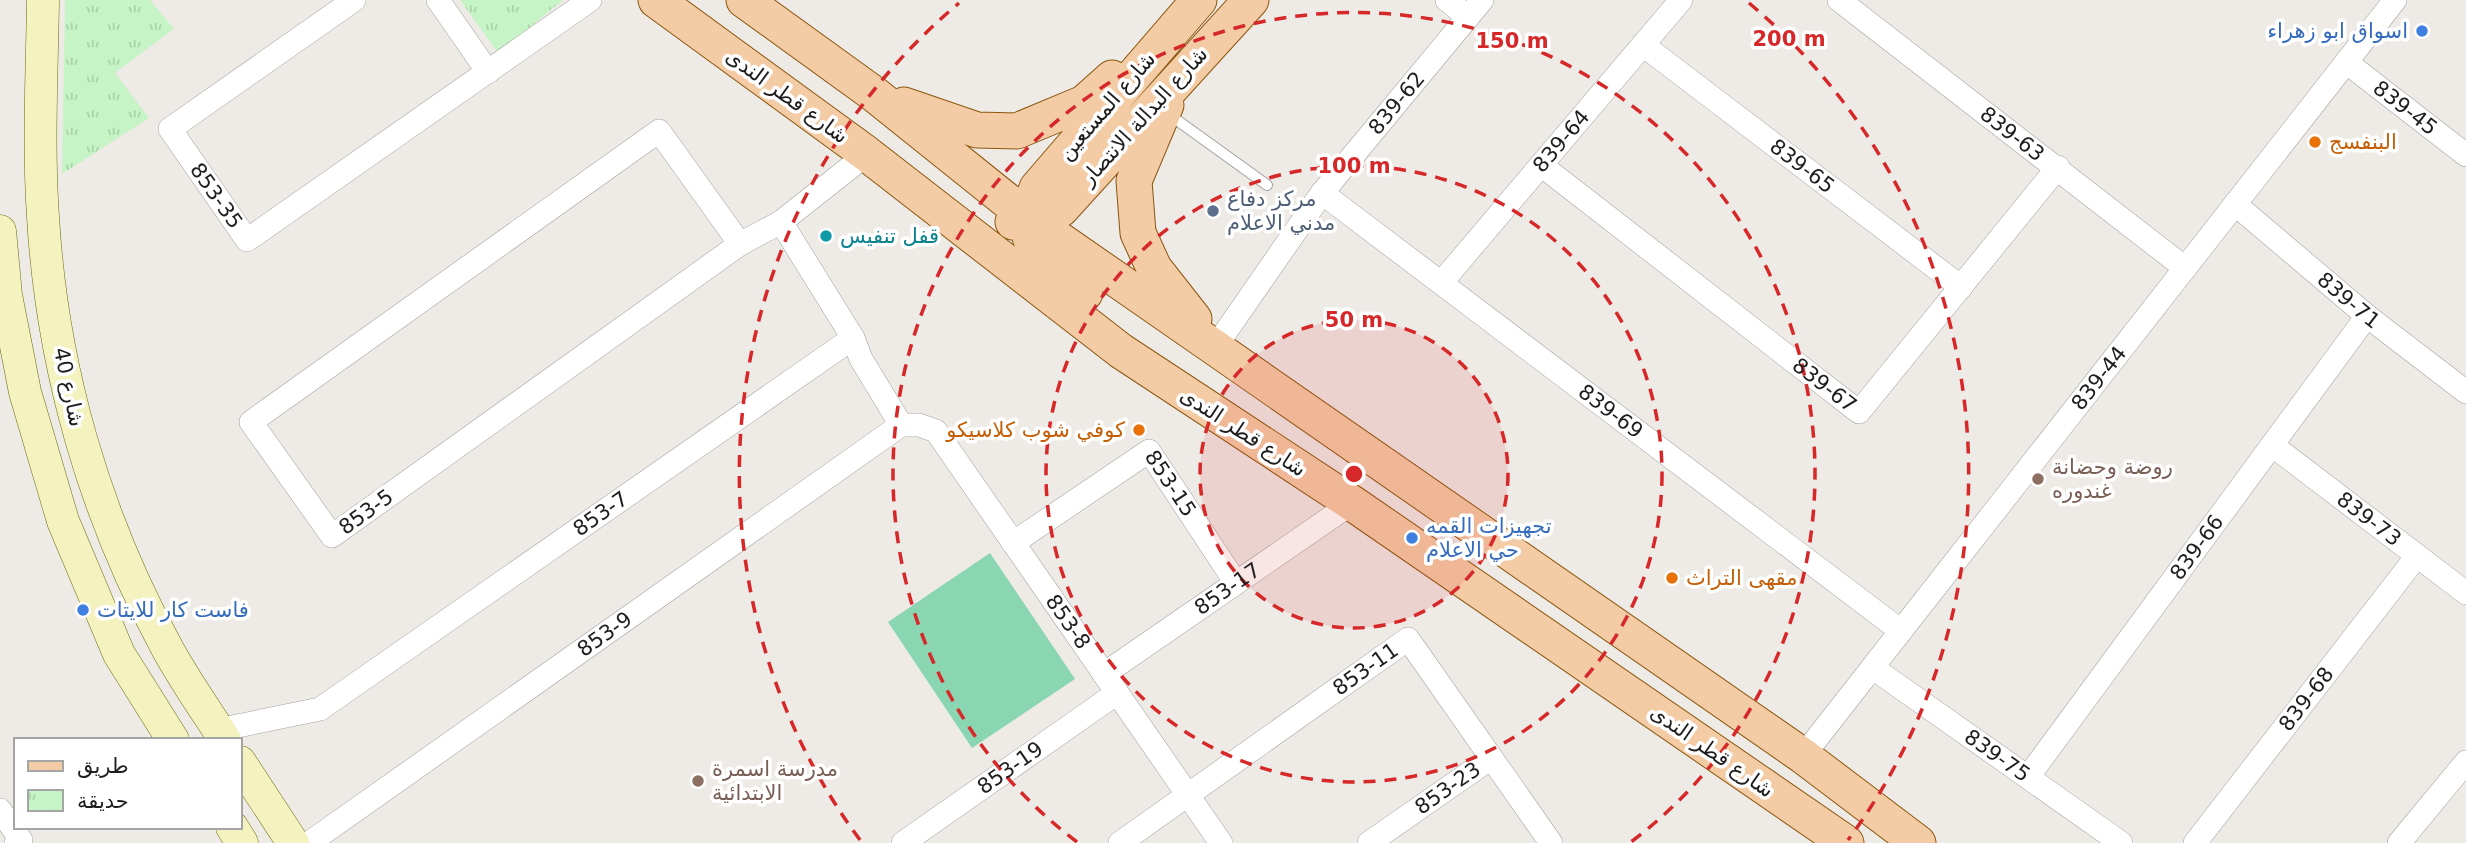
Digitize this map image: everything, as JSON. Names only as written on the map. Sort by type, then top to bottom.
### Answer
[{"type":"main road","name":"شارع 40","points":[[43,0],[43,218],[51,300],[67,386],[106,517],[133,581],[167,648],[222,735]]},
{"type":"main road","name":"شارع قطر الندى","points":[[656,0],[867,154],[1121,351],[1352,503],[1846,843]]},
{"type":"main road","points":[[744,0],[873,94],[1031,220],[1803,756],[1917,843]]},
{"type":"main road","name":"شارع البدالة الانتصار","points":[[1031,220],[1046,217],[1061,209],[1251,0]]},
{"type":"main road","points":[[873,94],[977,130],[1017,131],[1084,103],[1199,1]]},
{"type":"main road","name":"شارع المستعين","points":[[1031,220],[1031,202],[1037,188],[1199,1]]},
{"type":"main road","points":[[1182,73],[1163,110],[1135,180],[1138,233],[1154,268],[1216,346]]},
{"type":"main road","points":[[867,154],[987,219],[1010,222],[1031,220]]},
{"type":"main road","points":[[1031,220],[1030,237],[1049,265],[1352,503]]},
{"type":"main road","name":"شارع 40","points":[[0,231],[6,295],[25,392],[63,521],[99,609],[130,671],[172,738]]},
{"type":"main road","points":[[130,671],[167,648]]},
{"type":"main road","points":[[242,765],[293,843]]},
{"type":"street","name":"853-35","points":[[354,0],[170,129],[247,240],[590,0]]},
{"type":"street","points":[[438,0],[488,72]]},
{"type":"street","points":[[1447,0],[1475,8]]},
{"type":"street","name":"839-64","points":[[1441,283],[1681,0]]},
{"type":"street","name":"839-63","points":[[1839,0],[2185,268]]},
{"type":"street","name":"839-44","points":[[1803,756],[2395,0]]},
{"type":"street","name":"839-62","points":[[1216,346],[1322,193],[1475,8]]},
{"type":"street","name":"839-65","points":[[1643,45],[1961,287]]},
{"type":"street","name":"839-45","points":[[2346,62],[2466,155]]},
{"type":"street","name":"853-5","points":[[659,131],[740,244],[332,536],[251,422],[659,131]]},
{"type":"street","points":[[740,244],[781,222],[867,154]]},
{"type":"street","name":"839-67","points":[[1541,165],[1859,412],[2058,167]]},
{"type":"street","name":"839-69","points":[[1322,193],[1901,631]]},
{"type":"street","name":"839-71","points":[[2235,204],[2367,316],[2466,392]]},
{"type":"street","points":[[781,222],[853,338],[861,359],[901,425]]},
{"type":"street","name":"839-66","points":[[2028,778],[2367,316]]},
{"type":"street","name":"853-7","points":[[222,735],[320,709],[853,338]]},
{"type":"street","name":"853-8","points":[[901,425],[919,425],[936,431],[1221,843]]},
{"type":"street","name":"853-9","points":[[309,843],[901,425]]},
{"type":"street","name":"839-73","points":[[2272,445],[2466,593]]},
{"type":"street","name":"853-15","points":[[1013,542],[1149,451],[1236,583]]},
{"type":"street","name":"853-17","points":[[1104,674],[1352,503]]},
{"type":"street","name":"839-68","points":[[2196,843],[2417,556]]},
{"type":"street","name":"853-11","points":[[1188,795],[1408,639],[1551,843]]},
{"type":"street","name":"839-75","points":[[1873,668],[2122,843]]},
{"type":"street","name":"853-19","points":[[903,843],[1117,693]]},
{"type":"street","name":"853-23","points":[[1369,843],[1491,758]]},
{"type":"street","points":[[2399,843],[2466,762]]},
{"type":"street","points":[[1121,843],[1188,795]]},
{"type":"street","points":[[0,810],[21,840],[16,843]]},
{"type":"lane","points":[[1163,110],[1267,185]]},
{"type":"green space","points":[[65,0],[150,0],[174,29],[115,73],[149,118],[62,174]]},
{"type":"green space","points":[[460,0],[563,0],[498,53]]},
{"type":"green space","points":[[990,553],[1075,679],[972,748],[888,622]]},
{"type":"place","name":"اسواق ابو زهراء","points":[[2422,31]]},
{"type":"place","name":"البنفسج","points":[[2315,142]]},
{"type":"place","name":"مركز دفاع مدني الاعلام","points":[[1213,211]]},
{"type":"place","name":"قفل تنفيس","points":[[826,236]]},
{"type":"place","name":"كوفي شوب كلاسيكو","points":[[1139,430]]},
{"type":"place","name":"روضة وحضانة غندوره","points":[[2038,479]]},
{"type":"place","name":"تجهيزات القمه حي الاعلام","points":[[1412,538]]},
{"type":"place","name":"مقهى التراث","points":[[1672,578]]},
{"type":"place","name":"فاست كار للايتات","points":[[83,610]]},
{"type":"place","name":"مدرسة اسمرة الابتدائية","points":[[698,781]]}]
